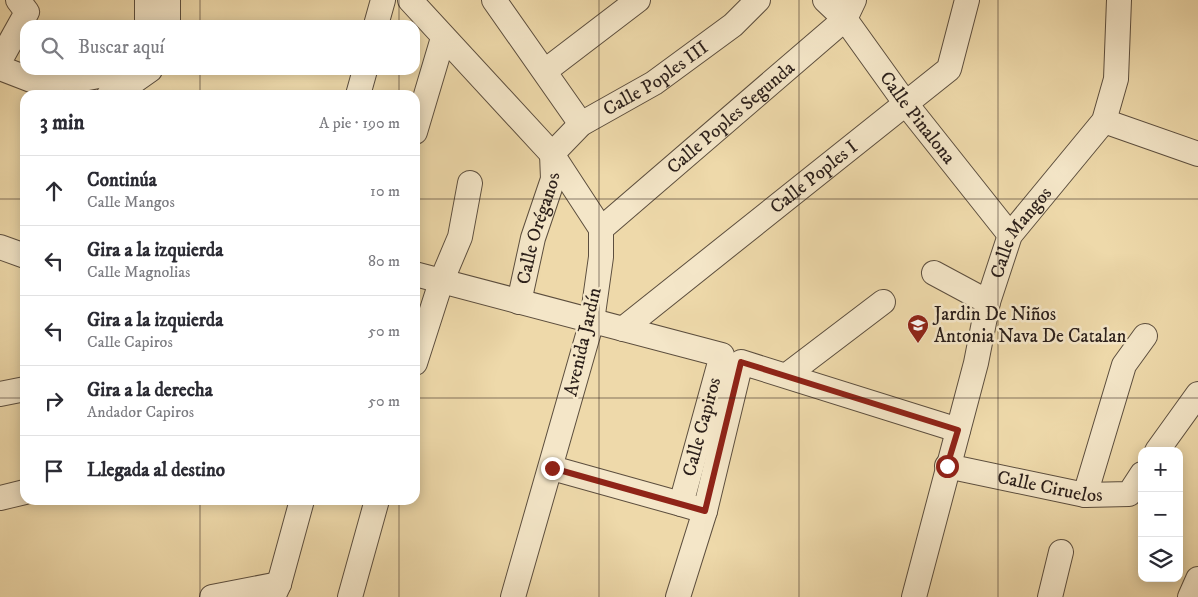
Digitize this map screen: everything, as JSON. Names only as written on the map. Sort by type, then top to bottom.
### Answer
[{"type":"street","points":[[18,0],[26,12],[22,20]]},
{"type":"street","points":[[146,20],[147,0]]},
{"type":"street","points":[[168,0],[168,20]]},
{"type":"street","points":[[377,20],[383,0]]},
{"type":"street","points":[[410,0],[552,154],[601,229]]},
{"type":"street","points":[[494,0],[580,124]]},
{"type":"street","points":[[545,71],[638,0]]},
{"type":"street","name":"Calle Poples III","points":[[552,154],[580,124],[654,84],[733,25],[758,0]]},
{"type":"street","name":"Calle Pinalona","points":[[825,0],[849,10],[906,104],[1010,235]]},
{"type":"street","name":"Calle Poples I","points":[[623,329],[949,69],[966,0]]},
{"type":"street","points":[[1105,0],[1119,40]]},
{"type":"street","name":"Calle Mangos","points":[[914,597],[958,430],[988,302],[1010,235],[1104,121],[1116,79],[1119,40],[1119,0]]},
{"type":"street","name":"Calle Poples Segunda","points":[[601,229],[849,10]]},
{"type":"street","points":[[1,60],[20,24]]},
{"type":"street","points":[[420,115],[443,38]]},
{"type":"street","points":[[1,60],[20,64]]},
{"type":"street","points":[[1,60],[20,70]]},
{"type":"street","points":[[30,75],[59,90]]},
{"type":"street","points":[[56,75],[76,80],[104,75]]},
{"type":"street","points":[[118,90],[143,75]]},
{"type":"street","points":[[359,90],[363,75]]},
{"type":"street","points":[[1104,121],[1198,154]]},
{"type":"street","name":"Calle Oréganos","points":[[519,302],[533,238],[553,179],[552,154]]},
{"type":"street","points":[[420,347],[441,282],[460,237],[470,184]]},
{"type":"street","name":"Avenida Jardín","points":[[513,597],[552,468],[592,321],[601,257],[601,229]]},
{"type":"street","points":[[0,247],[20,254]]},
{"type":"street","points":[[934,273],[988,302]]},
{"type":"street","points":[[420,276],[732,359],[958,430]]},
{"type":"street","points":[[787,375],[883,302]]},
{"type":"street","points":[[1085,495],[1124,365],[1144,336]]},
{"type":"street","name":"Calle Capiros","points":[[681,504],[732,359]]},
{"type":"street","name":"Calle Capiros","points":[[678,597],[705,511],[732,359]]},
{"type":"street","points":[[0,394],[20,390]]},
{"type":"street","points":[[1160,447],[1187,406],[1198,394]]},
{"type":"street","name":"Calle Ciruelos","points":[[947,466],[1085,495],[1128,494],[1138,480]]},
{"type":"street","points":[[552,468],[705,511]]},
{"type":"street","points":[[0,498],[20,493]]},
{"type":"street","points":[[212,597],[276,590],[301,505]]},
{"type":"street","points":[[350,597],[376,505]]},
{"type":"street","points":[[1050,597],[1061,552]]},
{"type":"street","points":[[1190,597],[1198,579]]},
{"type":"place","name":"Jardin De Niños Antonia Nava De Catalan","points":[[918,344]]},
{"type":"route","points":[[552,468],[705,511],[741,362],[958,430],[947,466]]}]
